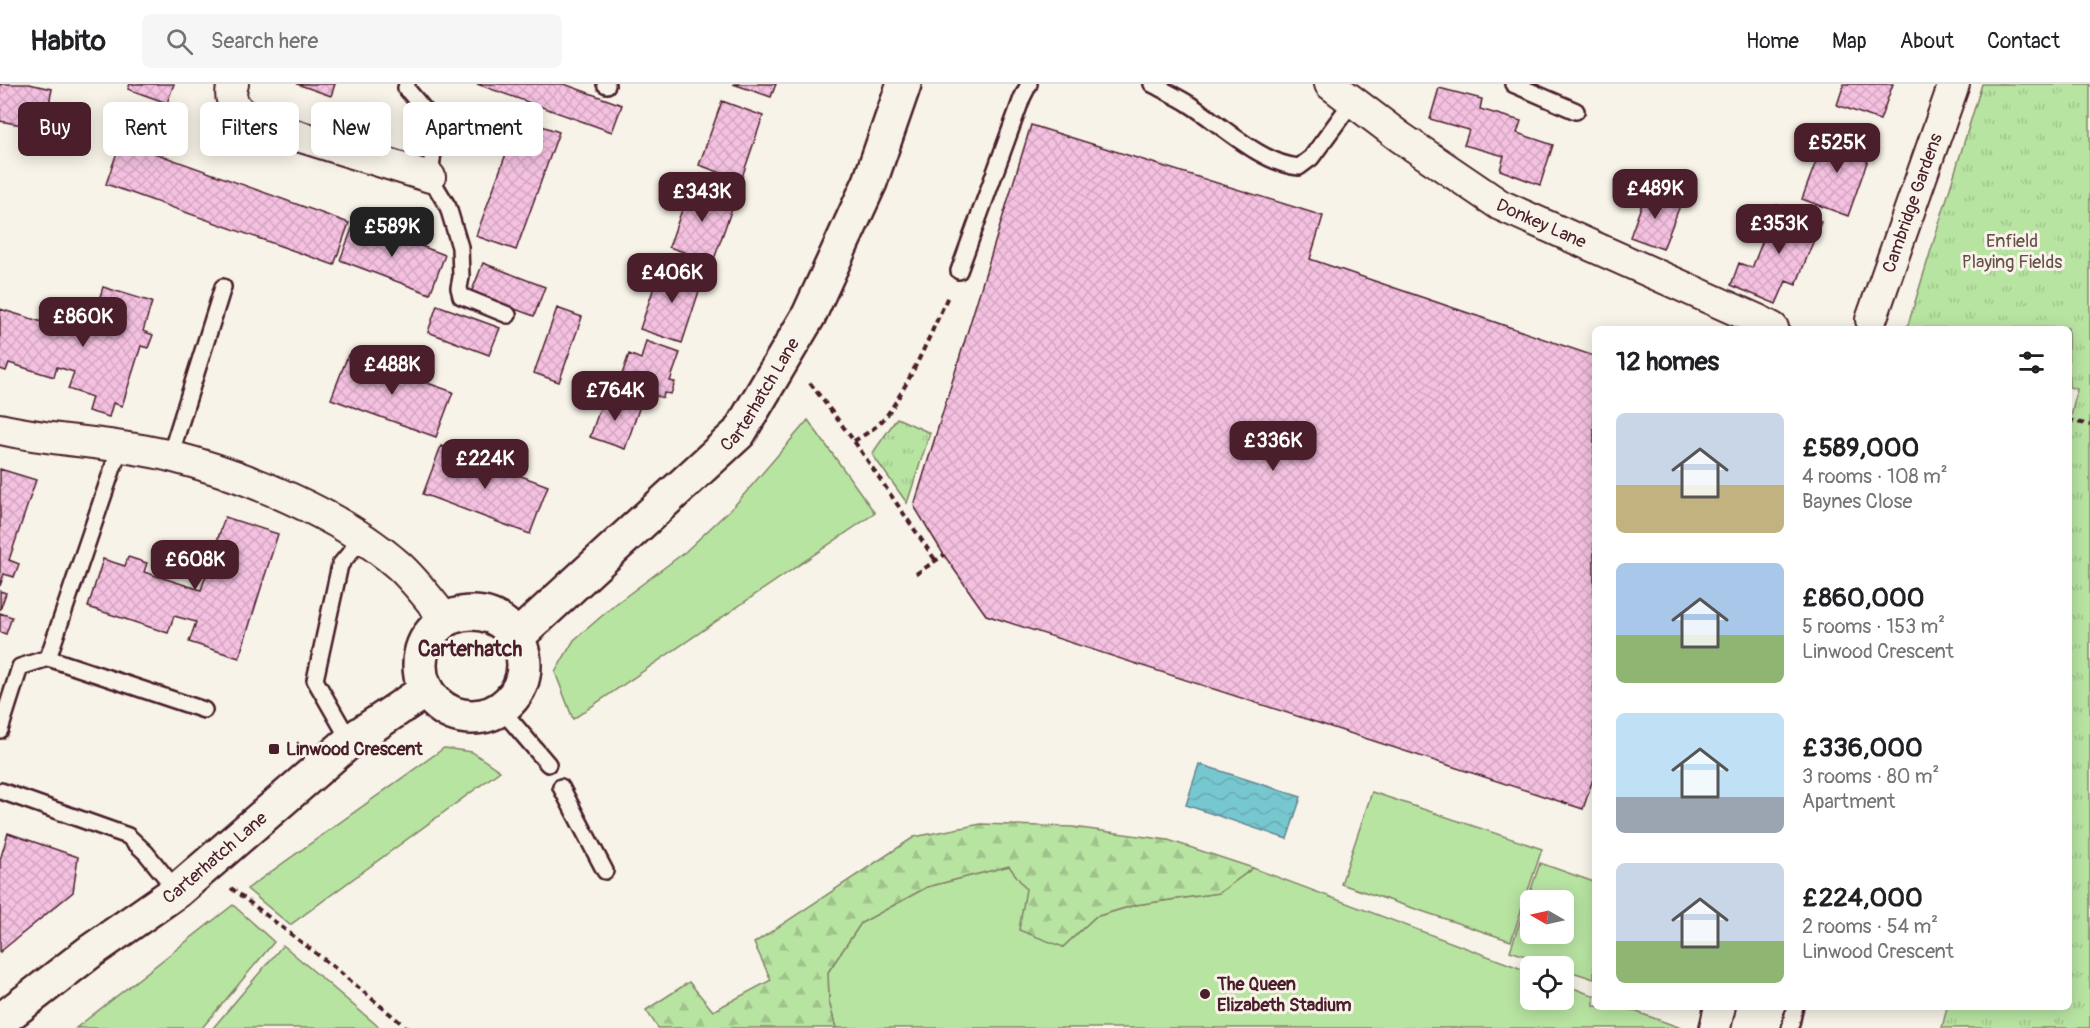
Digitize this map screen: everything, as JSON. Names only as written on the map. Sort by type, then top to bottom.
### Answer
[{"type":"street","points":[[233,84],[231,90],[236,110],[253,122],[430,177]]},
{"type":"street","name":"Carterhatch Lane","points":[[517,637],[739,432],[809,315],[870,182],[904,84]]},
{"type":"street","name":"Cambridge Gardens","points":[[1871,320],[1954,84]]},
{"type":"street","name":"Donkey Lane","points":[[1341,93],[1500,205],[1769,326]]},
{"type":"street","points":[[0,429],[170,456],[270,488],[362,538],[400,567],[446,620]]},
{"type":"street","points":[[478,613],[495,618],[510,628],[517,637],[524,654],[524,673],[519,690],[501,709],[484,716],[465,717],[448,712],[434,701],[426,690],[420,673],[421,655],[427,638],[439,624],[446,620],[460,614],[478,613]]},
{"type":"street","name":"Carterhatch Lane","points":[[0,1021],[91,951],[206,868],[350,741],[426,690]]},
{"type":"street","points":[[1715,1028],[1719,1010]]},
{"type":"lane","points":[[407,84],[406,88],[431,118],[434,143],[430,177],[448,207],[460,248],[459,288],[461,296],[508,315]]},
{"type":"lane","points":[[959,271],[1018,108],[1029,84]]},
{"type":"lane","points":[[1152,84],[1189,104],[1285,166],[1299,167],[1311,158],[1341,93]]},
{"type":"lane","points":[[1513,84],[1576,111]]},
{"type":"lane","points":[[170,456],[223,287]]},
{"type":"lane","points":[[48,658],[120,447]]},
{"type":"lane","points":[[350,741],[315,680],[340,565],[362,538]]},
{"type":"lane","points":[[0,730],[20,667],[48,658],[204,710]]},
{"type":"lane","points":[[501,709],[548,764]]},
{"type":"lane","points":[[561,787],[605,871]]},
{"type":"lane","points":[[1,791],[128,836],[146,853],[177,891]]},
{"type":"lane","points":[[1790,1028],[1794,1010]]},
{"type":"path","points":[[854,441],[867,434],[886,416],[936,324],[959,271]]},
{"type":"path","points":[[787,353],[854,441],[936,561]]},
{"type":"path","points":[[2072,421],[2090,425]]},
{"type":"path","points":[[916,574],[944,555]]},
{"type":"path","points":[[206,868],[335,968],[407,1028]]},
{"type":"green space","name":"Enfield Playing Fields","points":[[1982,84],[2090,84],[2090,1028],[1942,1028],[1946,1010],[2072,1010],[2072,412],[2077,389],[2072,388],[2072,326],[1908,326]]},
{"type":"green space","points":[[897,418],[930,433],[907,503],[872,454]]},
{"type":"green space","points":[[808,420],[875,513],[573,719],[555,672],[574,640],[617,603],[685,552],[735,505]]},
{"type":"green space","points":[[444,748],[472,752],[500,771],[290,925],[247,889]]},
{"type":"green space","points":[[1372,792],[1542,849],[1528,890],[1520,890],[1520,914],[1511,941],[1341,884]]},
{"type":"green space","points":[[981,824],[1073,827],[1168,840],[1253,868],[1219,893],[1135,905],[1095,917],[1063,947],[1019,930],[1026,889],[1009,866],[927,887],[861,923],[828,972],[829,1002],[836,1028],[658,1028],[646,1010],[689,982],[713,1011],[771,980],[754,943],[914,837]]},
{"type":"green space","points":[[1540,863],[1592,881],[1592,978],[1574,973],[1574,956],[1525,956],[1510,951],[1520,922],[1520,944],[1574,944],[1574,890],[1531,890]]},
{"type":"green space","points":[[1009,866],[1026,888],[1063,947],[1095,917],[1135,905],[1219,893],[1253,868],[1520,968],[1520,1010],[1574,1010],[1574,988],[1592,995],[1592,1010],[1631,1010],[1681,1028],[836,1028],[829,1002],[828,972],[861,923],[927,887]]},
{"type":"green space","points":[[233,905],[274,942],[202,1028],[76,1028]]},
{"type":"green space","points":[[283,945],[380,1028],[213,1028]]},
{"type":"water","points":[[1199,764],[1301,797],[1287,839],[1186,805]]},
{"type":"building","points":[[0,84],[29,84],[52,89],[49,102],[18,102],[18,124],[0,121]]},
{"type":"building","points":[[130,84],[174,84],[167,102],[128,89]]},
{"type":"building","points":[[297,84],[335,84],[331,96]]},
{"type":"building","points":[[477,84],[564,84],[622,105],[612,132],[543,107],[543,102],[528,102]]},
{"type":"building","points":[[733,84],[776,84],[771,97]]},
{"type":"building","points":[[1844,84],[1893,84],[1880,120],[1837,105]]},
{"type":"building","points":[[1439,88],[1482,99],[1480,109],[1521,121],[1517,133],[1553,145],[1540,185],[1500,170],[1504,156],[1464,145],[1469,130],[1430,119]]},
{"type":"building","points":[[722,101],[763,116],[741,180],[699,165]]},
{"type":"building","points":[[1031,125],[1323,216],[1310,259],[1592,355],[1592,782],[1583,809],[986,615],[944,555],[914,506]]},
{"type":"building","points":[[543,126],[559,132],[516,250],[476,236],[505,156],[543,156]]},
{"type":"building","points":[[1827,132],[1872,148],[1848,216],[1802,199]]},
{"type":"building","points":[[116,156],[163,156],[349,223],[334,265],[106,184]]},
{"type":"building","points":[[691,184],[735,200],[713,262],[669,247]]},
{"type":"building","points":[[1647,190],[1681,203],[1663,249],[1630,237]]},
{"type":"building","points":[[1777,205],[1821,222],[1796,285],[1786,281],[1776,304],[1731,285],[1739,263],[1752,268]]},
{"type":"building","points":[[355,221],[445,255],[430,294],[340,260]]},
{"type":"building","points":[[483,263],[545,287],[534,316],[471,293]]},
{"type":"building","points":[[661,266],[703,279],[682,343],[640,329]]},
{"type":"building","points":[[103,287],[152,302],[143,331],[153,335],[148,348],[141,346],[122,406],[113,403],[109,417],[88,411],[92,397],[68,389],[74,372],[57,367],[54,377],[9,363],[6,371],[0,369],[0,309],[88,336]]},
{"type":"building","points":[[437,305],[500,328],[489,355],[428,332]]},
{"type":"building","points":[[557,308],[582,317],[559,382],[534,373]]},
{"type":"building","points":[[646,341],[680,353],[670,381],[675,382],[671,394],[664,393],[663,398],[619,383],[629,354],[641,359]]},
{"type":"building","points":[[348,355],[453,392],[436,437],[331,399]]},
{"type":"building","points":[[605,394],[640,406],[625,449],[590,437]]},
{"type":"building","points":[[441,446],[548,486],[530,534],[423,494]]},
{"type":"building","points":[[0,469],[36,480],[9,560],[19,564],[14,577],[4,574],[0,586]]},
{"type":"building","points":[[225,517],[278,534],[239,658],[189,642],[196,622],[174,616],[168,633],[88,607],[103,559],[125,566],[128,557],[147,563],[144,572],[201,590]]},
{"type":"building","points":[[0,591],[6,593],[0,610]]},
{"type":"building","points":[[0,613],[12,617],[6,634],[0,632]]},
{"type":"building","points":[[8,833],[78,857],[73,892],[0,952],[0,860]]},
{"type":"place","name":"Linwood Crescent","points":[[274,749]]},
{"type":"place","name":"The Queen Elizabeth Stadium","points":[[1205,994]]},
{"type":"district","name":"Carterhatch","points":[[470,649]]}]
